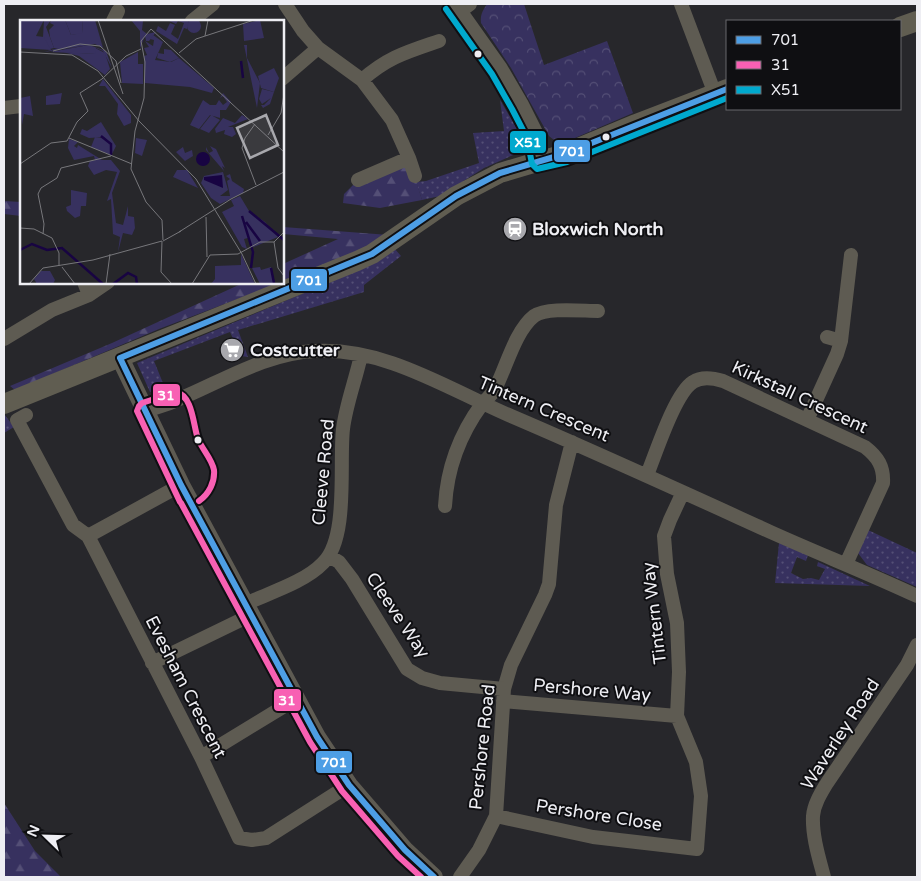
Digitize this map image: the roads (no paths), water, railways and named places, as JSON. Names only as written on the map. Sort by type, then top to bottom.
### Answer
[{"type":"main road","points":[[901,27],[917,21]]},
{"type":"main road","points":[[4,404],[357,262],[372,254],[447,201],[500,173],[564,154],[721,92]]},
{"type":"street","points":[[193,20],[213,4]]},
{"type":"street","points":[[285,4],[303,31],[318,48],[362,80],[392,120],[409,158],[414,176]]},
{"type":"street","points":[[681,4],[721,92]]},
{"type":"street","points":[[461,6],[520,105],[535,134],[540,161]]},
{"type":"street","points":[[362,80],[375,68],[394,57],[439,41]]},
{"type":"street","points":[[284,77],[318,48]]},
{"type":"street","points":[[4,108],[20,106]]},
{"type":"street","points":[[358,180],[409,158]]},
{"type":"street","points":[[807,420],[838,354],[851,255]]},
{"type":"street","points":[[4,339],[87,289],[102,284]]},
{"type":"street","points":[[445,506],[448,474],[454,456],[463,436],[482,404],[494,391],[522,330],[536,315],[547,312],[598,311]]},
{"type":"street","points":[[826,337],[841,341]]},
{"type":"street","name":"Tintern Crescent","points":[[146,411],[176,401],[209,384],[241,371],[291,354],[334,350],[380,358],[402,366],[482,404],[647,475],[917,596]]},
{"type":"street","name":"Cleeve Road","points":[[330,556],[339,527],[343,429],[361,354]]},
{"type":"street","points":[[120,358],[181,485],[317,737],[349,785],[405,850],[434,877]]},
{"type":"street","name":"Kirkstall Crescent","points":[[647,475],[678,400],[685,388],[694,381],[703,378],[723,381],[865,447],[873,453],[882,467],[883,483],[846,564]]},
{"type":"street","points":[[26,415],[17,420],[73,525],[88,536],[181,485]]},
{"type":"street","name":"Pershore Road","points":[[460,877],[479,850],[496,816],[503,695],[511,666],[547,590],[556,505],[572,442]]},
{"type":"street","name":"Tintern Way","points":[[683,492],[664,536],[667,574],[677,623],[679,672],[677,716],[696,762],[700,796],[697,849]]},
{"type":"street","name":"Evesham Crescent","points":[[88,536],[201,757],[239,838],[252,840],[266,838],[349,785]]},
{"type":"street","points":[[152,663],[297,580],[323,564],[330,556]]},
{"type":"street","name":"Cleeve Way","points":[[330,556],[339,562],[352,579],[408,669],[422,678],[440,683],[503,695]]},
{"type":"street","name":"Waverley Road","points":[[824,877],[815,838],[813,815],[818,798],[908,665],[917,645]]},
{"type":"street","name":"Pershore Way","points":[[503,695],[677,716]]},
{"type":"street","points":[[201,757],[296,699]]},
{"type":"street","name":"Pershore Close","points":[[496,816],[593,837],[697,849]]},
{"type":"place","name":"Bloxwich North","points":[[515,229]]},
{"type":"place","name":"Costcutter","points":[[232,350]]}]
